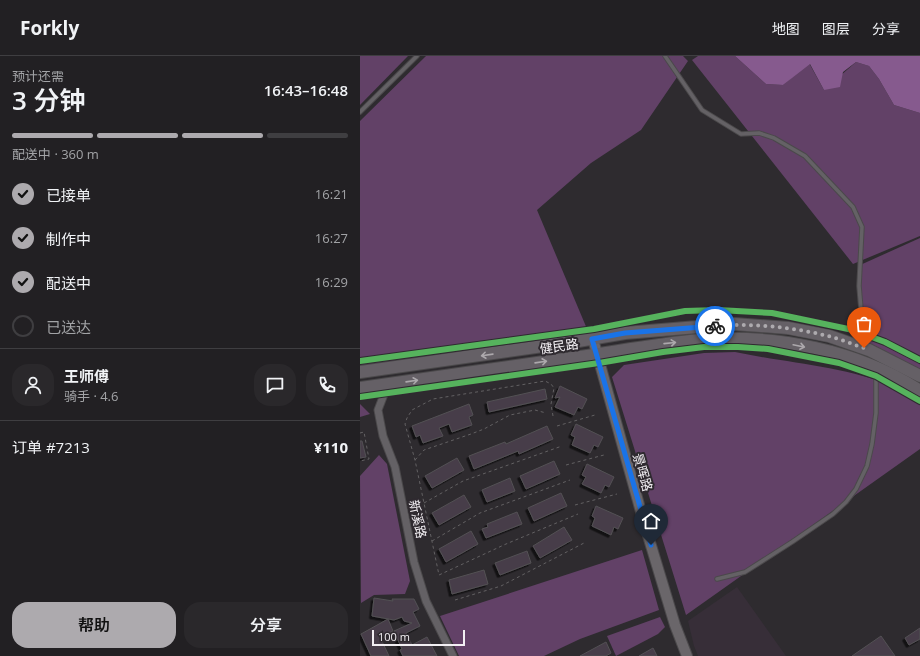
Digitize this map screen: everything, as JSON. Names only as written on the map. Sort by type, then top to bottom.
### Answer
[{"type":"main road","name":"健民路","points":[[360,372],[625,333],[734,324],[788,328],[829,336],[864,348],[920,376]]},
{"type":"main road","name":"健民路","points":[[360,388],[658,344],[702,340],[737,339],[791,344],[845,356],[889,373],[920,391]]},
{"type":"street","name":"景晖路","points":[[592,339],[668,603],[687,656]]},
{"type":"street","name":"新溪路","points":[[388,384],[378,410],[383,436],[395,467],[414,562],[426,601],[453,656]]},
{"type":"lane","points":[[360,112],[417,56]]},
{"type":"lane","points":[[665,56],[702,110],[741,134],[759,133],[774,138],[805,156],[853,207],[862,227],[859,286],[864,348]]},
{"type":"lane","points":[[717,579],[745,572],[792,542],[833,514],[846,502],[856,489],[867,466],[872,444],[876,413],[876,367]]},
{"type":"path","points":[[553,416],[551,404],[554,388],[546,381],[433,400],[412,410],[405,424],[415,460],[439,575],[506,544],[578,514]]},
{"type":"path","points":[[415,460],[424,450],[484,429],[510,415],[534,410],[546,413]]},
{"type":"path","points":[[557,426],[595,415]]},
{"type":"path","points":[[360,433],[364,432],[369,459],[360,461]]},
{"type":"path","points":[[424,504],[463,480],[562,446]]},
{"type":"path","points":[[566,465],[604,455]]},
{"type":"path","points":[[432,541],[480,513],[570,480]]},
{"type":"path","points":[[576,505],[617,494]]},
{"type":"path","points":[[455,600],[501,586],[584,543]]},
{"type":"shaded area","points":[[360,56],[408,56],[360,105]]},
{"type":"shaded area","points":[[426,56],[683,56],[688,61],[641,130],[591,163],[537,210],[590,336],[360,370],[360,121]]},
{"type":"shaded area","points":[[698,56],[735,56],[766,84],[783,85],[809,63],[824,90],[856,62],[869,66],[879,79],[894,105],[920,113],[920,236],[853,264],[692,60]]},
{"type":"shaded area","points":[[735,56],[920,56],[920,113],[894,105],[879,79],[869,66],[856,62],[843,72],[840,87],[824,90],[810,64],[783,85],[766,84]]},
{"type":"shaded area","points":[[920,238],[920,373],[862,344],[858,266]]},
{"type":"shaded area","points":[[735,352],[856,374],[897,389],[920,402],[920,449],[686,615],[612,377],[624,365],[704,353]]},
{"type":"shaded area","points":[[360,404],[370,414],[360,417]]},
{"type":"shaded area","points":[[379,455],[387,464],[410,581],[405,594],[374,595],[361,603],[360,476]]},
{"type":"shaded area","points":[[642,550],[659,610],[580,639],[544,656],[459,656],[440,616]]},
{"type":"shaded area","points":[[737,587],[786,656],[698,656],[688,621]]},
{"type":"shaded area","points":[[660,617],[665,627],[658,634],[616,656],[607,636]]},
{"type":"building","points":[[560,386],[587,399],[582,409],[578,407],[574,415],[555,407],[560,397],[555,398]]},
{"type":"building","points":[[545,389],[547,399],[489,412],[487,402]]},
{"type":"building","points":[[469,404],[473,415],[469,417],[472,425],[452,432],[449,424],[439,428],[443,436],[423,443],[420,435],[416,437],[412,426]]},
{"type":"building","points":[[576,424],[603,437],[598,447],[594,445],[590,453],[572,445],[575,437],[571,435]]},
{"type":"building","points":[[547,426],[553,439],[519,454],[518,451],[474,469],[469,456],[505,442],[506,444]]},
{"type":"building","points":[[360,441],[362,441],[366,457],[360,458]]},
{"type":"building","points":[[457,458],[464,470],[432,488],[425,476]]},
{"type":"building","points":[[554,461],[560,474],[526,489],[520,476]]},
{"type":"building","points":[[587,464],[614,477],[609,487],[605,485],[601,493],[582,484],[586,477],[582,475]]},
{"type":"building","points":[[510,478],[515,491],[487,502],[482,490]]},
{"type":"building","points":[[561,493],[567,506],[534,521],[528,508]]},
{"type":"building","points":[[464,495],[471,507],[439,525],[432,513]]},
{"type":"building","points":[[596,506],[623,518],[618,529],[614,527],[611,535],[592,526],[595,518],[592,516]]},
{"type":"building","points":[[517,512],[522,524],[486,538],[482,529],[488,527],[487,524]]},
{"type":"building","points":[[564,527],[572,540],[540,558],[533,546]]},
{"type":"building","points":[[471,531],[478,544],[446,562],[439,549]]},
{"type":"building","points":[[527,551],[531,563],[500,575],[495,563]]},
{"type":"building","points":[[484,570],[488,584],[452,594],[449,580]]},
{"type":"building","points":[[374,598],[393,601],[392,599],[414,599],[419,609],[413,612],[420,626],[406,633],[412,645],[427,637],[437,656],[403,656],[400,650],[402,649],[394,631],[412,623],[404,621],[402,617],[394,620],[372,616]]},
{"type":"building","points":[[388,619],[393,631],[380,637],[389,656],[371,656],[361,634]]},
{"type":"building","points":[[920,628],[920,639],[909,645],[905,638]]},
{"type":"building","points":[[881,636],[895,656],[852,656]]},
{"type":"building","points":[[606,642],[611,653],[606,656],[580,656]]},
{"type":"building","points":[[653,648],[657,656],[639,656]]},
{"type":"cycle path","points":[[360,361],[594,329],[685,311],[718,310],[772,313],[853,330],[885,342],[920,360]]},
{"type":"cycle path","points":[[360,397],[599,363],[663,352],[704,347],[738,347],[768,349],[839,363],[876,376],[920,401]]},
{"type":"way so far","points":[[715,326],[734,324],[788,328],[829,336],[864,348]]},
{"type":"route","points":[[651,545],[592,339],[625,333],[715,326]]}]
